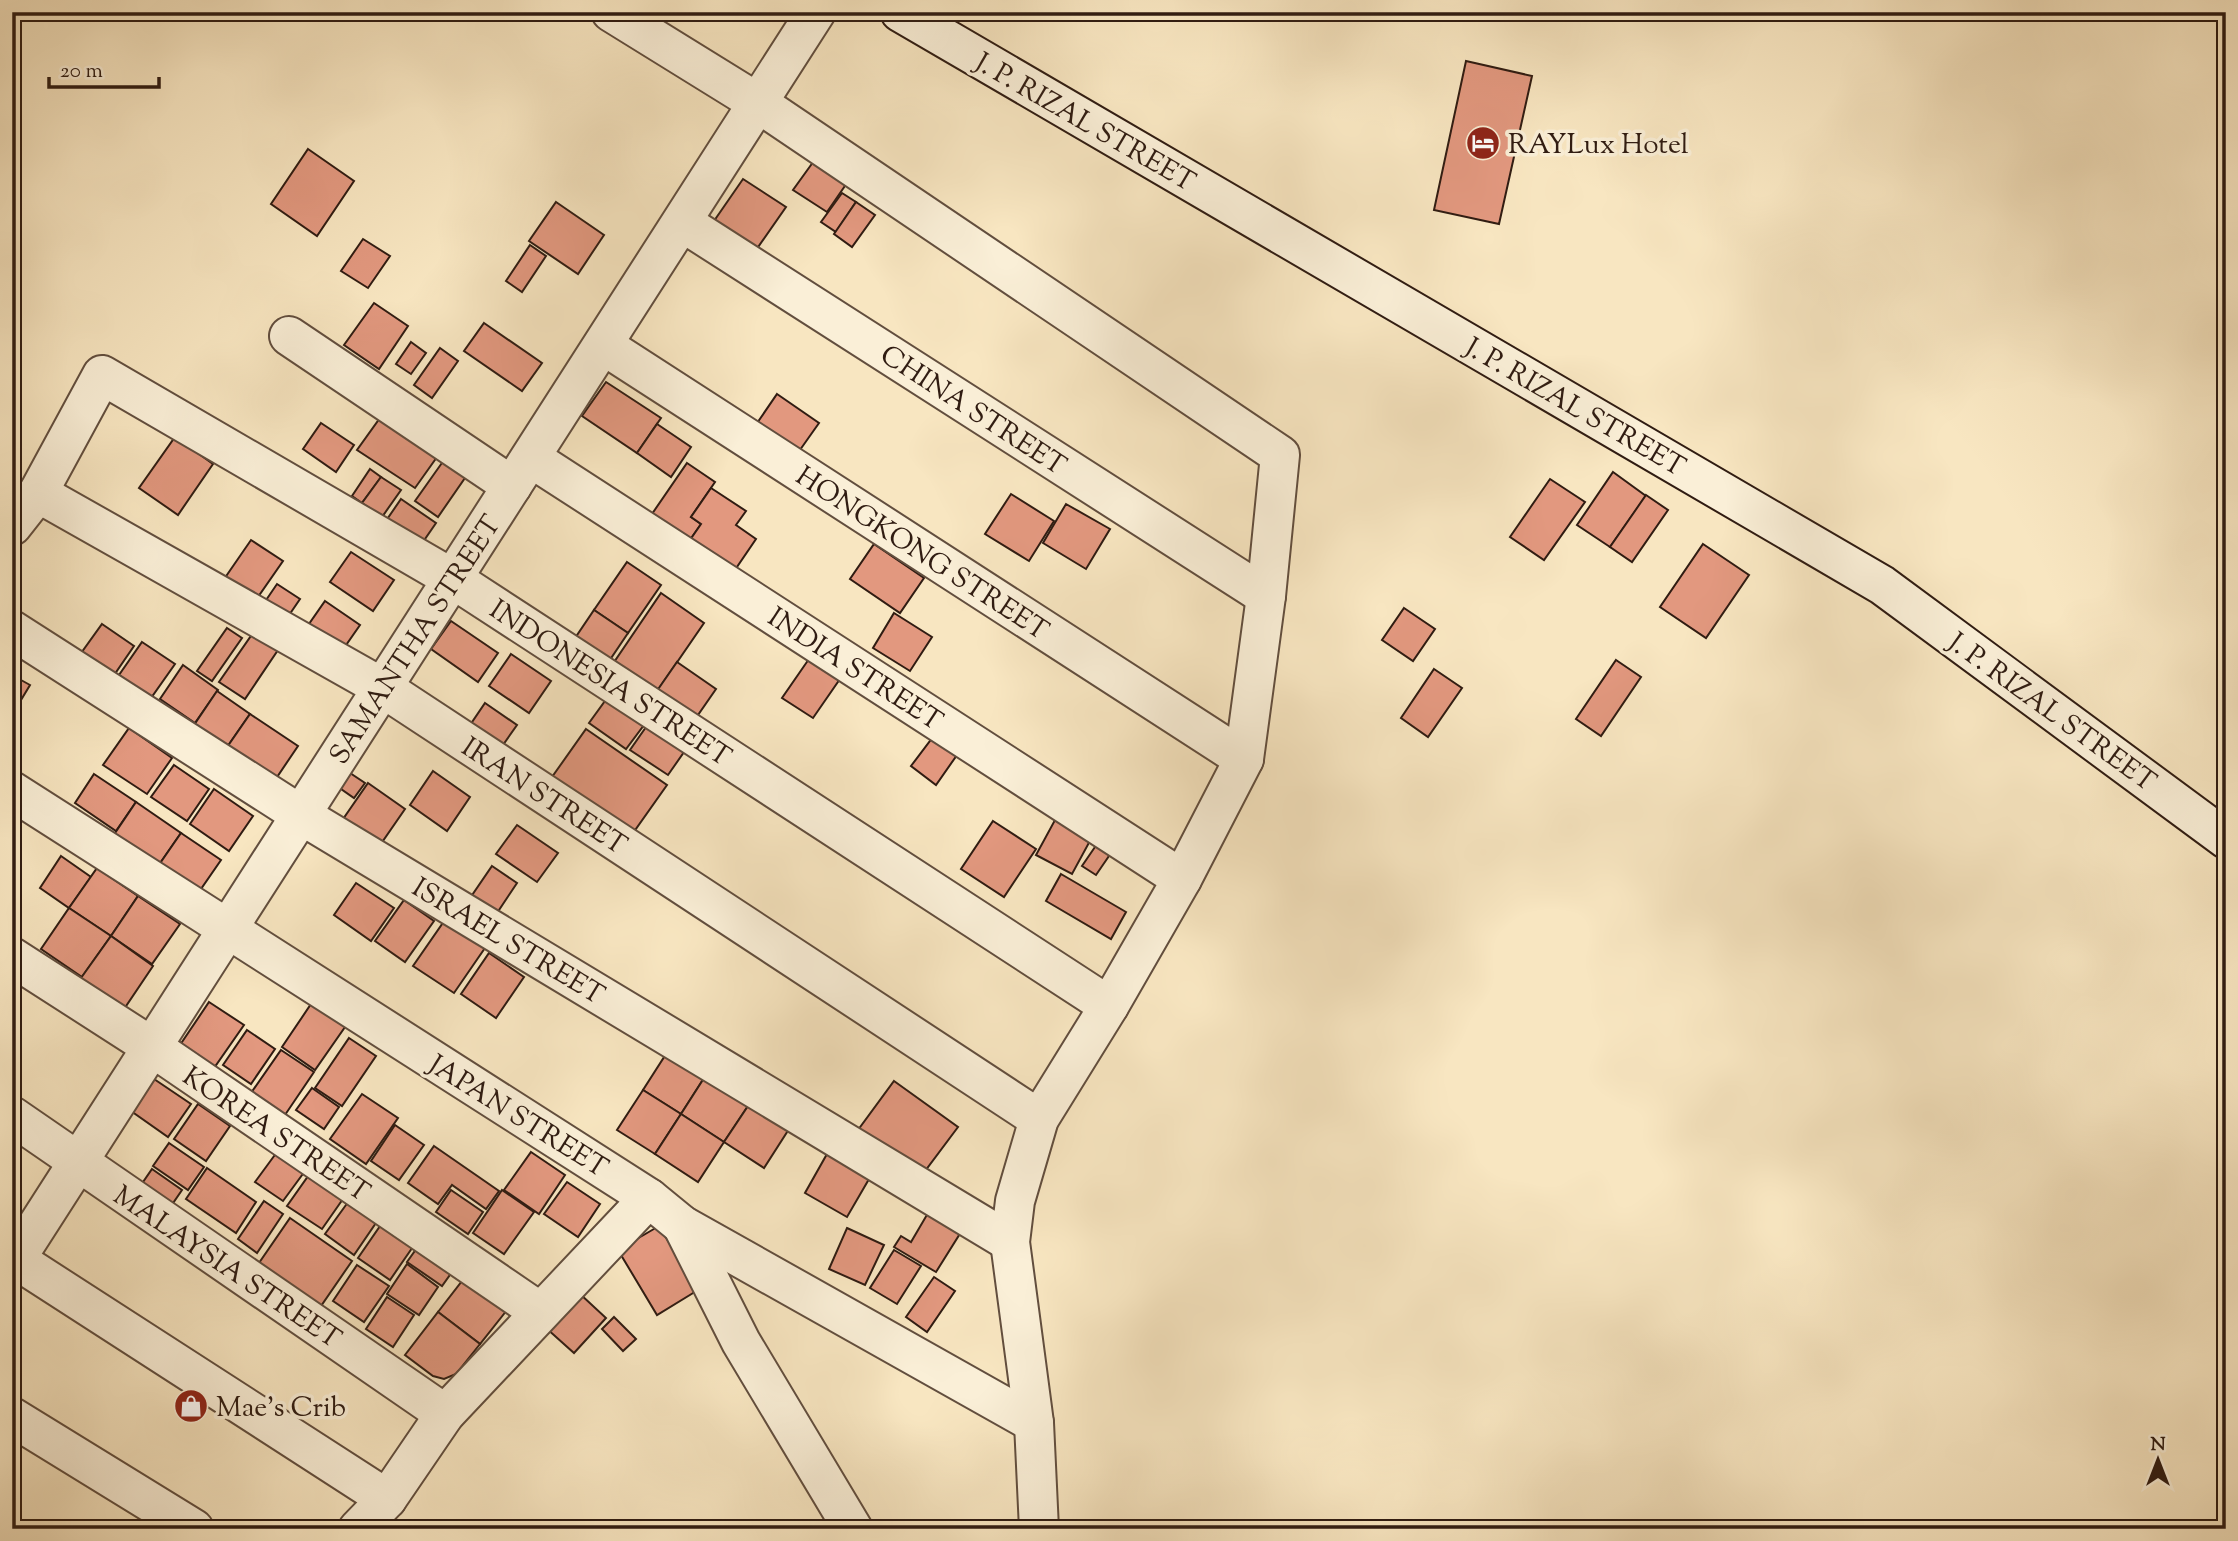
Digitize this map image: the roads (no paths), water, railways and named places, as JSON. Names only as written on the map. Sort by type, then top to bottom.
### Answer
[{"type":"street","points":[[611,12],[758,103],[1280,455],[1266,596],[1244,759],[1182,878],[1109,1006],[1039,1119],[1015,1201],[1010,1242],[1034,1423],[1039,1529]]},
{"type":"street","name":"SAMANTHA STREET","points":[[13,1261],[816,12]]},
{"type":"street","name":"J. P. RIZAL STREET","points":[[900,12],[1882,585],[2226,839]]},
{"type":"street","name":"CHINA STREET","points":[[682,222],[1266,596]]},
{"type":"street","name":"INDIA STREET","points":[[289,336],[521,472],[1182,878]]},
{"type":"street","name":"HONGKONG STREET","points":[[603,345],[1244,759]]},
{"type":"street","name":"INDONESIA STREET","points":[[38,493],[102,375],[453,579],[1109,1006]]},
{"type":"street","points":[[12,526],[38,493]]},
{"type":"street","name":"IRAN STREET","points":[[38,493],[383,688],[1039,1119]]},
{"type":"street","name":"ISRAEL STREET","points":[[12,630],[301,815],[1010,1242]]},
{"type":"street","name":"JAPAN STREET","points":[[12,791],[649,1198],[682,1225],[1034,1423]]},
{"type":"street","name":"KOREA STREET","points":[[12,957],[152,1047],[540,1312]]},
{"type":"street","name":"MALAYSIA STREET","points":[[12,1116],[445,1414]]},
{"type":"street","points":[[358,1529],[387,1499],[445,1414],[649,1198]]},
{"type":"street","points":[[682,1225],[741,1342],[853,1529]]},
{"type":"street","points":[[13,1261],[387,1499]]},
{"type":"street","points":[[12,1417],[194,1529]]},
{"type":"place","name":"RAYLux Hotel","points":[[1483,143]]},
{"type":"place","name":"Mae's Crib","points":[[191,1406]]}]
